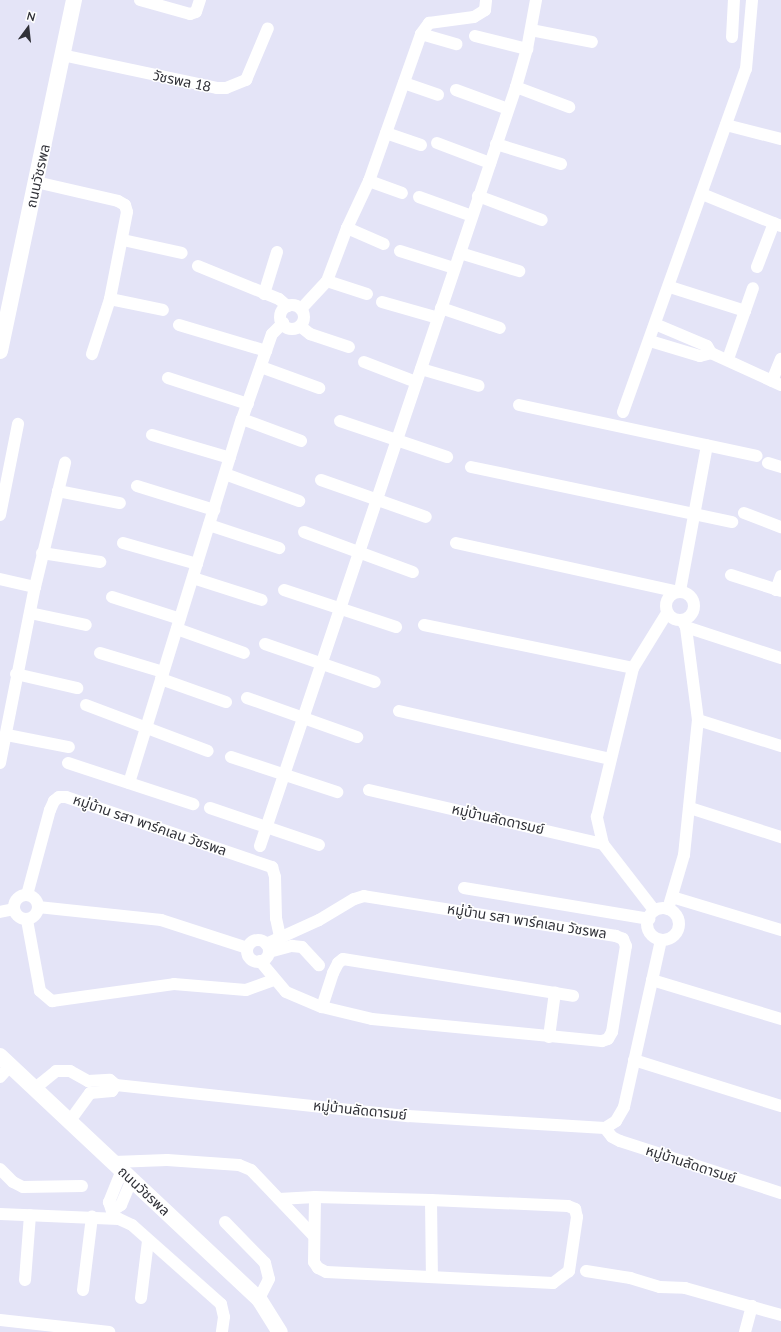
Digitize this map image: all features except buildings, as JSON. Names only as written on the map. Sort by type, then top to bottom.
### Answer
[{"type":"street","name":"ถนนวัชรพล","points":[[0,351],[74,0]]},
{"type":"street","points":[[140,0],[190,14],[196,12],[200,0]]},
{"type":"street","points":[[301,309],[327,280],[347,228],[369,181],[421,34],[429,23],[474,17],[485,10],[486,0]]},
{"type":"street","points":[[260,846],[516,87],[532,30],[536,0]]},
{"type":"street","points":[[732,38],[734,0]]},
{"type":"street","points":[[623,412],[670,287],[726,125],[735,92],[746,69],[752,0]]},
{"type":"street","name":"วัชรพล 18","points":[[62,54],[217,88],[226,88],[246,80],[268,28]]},
{"type":"street","points":[[532,30],[592,42]]},
{"type":"street","points":[[421,34],[457,44]]},
{"type":"street","points":[[475,36],[527,49]]},
{"type":"street","points":[[404,83],[438,95]]},
{"type":"street","points":[[516,87],[569,107]]},
{"type":"street","points":[[456,90],[508,108]]},
{"type":"street","points":[[726,125],[781,139]]},
{"type":"street","points":[[386,133],[421,145]]},
{"type":"street","points":[[437,143],[490,163]]},
{"type":"street","points":[[496,144],[561,164]]},
{"type":"street","points":[[369,181],[402,193]]},
{"type":"street","points":[[36,182],[118,201],[124,205],[127,212],[123,240],[110,299],[92,354]]},
{"type":"street","points":[[702,194],[777,224],[757,267]]},
{"type":"street","points":[[478,196],[542,220]]},
{"type":"street","points":[[418,197],[472,216]]},
{"type":"street","points":[[347,228],[384,244]]},
{"type":"street","points":[[123,240],[182,253]]},
{"type":"street","points":[[400,251],[454,268]]},
{"type":"street","points":[[264,294],[277,252]]},
{"type":"street","points":[[460,253],[519,272]]},
{"type":"street","points":[[198,266],[264,294],[287,306],[295,305],[301,309],[304,320],[300,326],[292,328],[283,323]]},
{"type":"street","points":[[327,280],[367,294]]},
{"type":"street","points":[[670,287],[745,311]]},
{"type":"street","points":[[728,359],[752,288]]},
{"type":"street","points":[[110,299],[163,310]]},
{"type":"street","points":[[382,302],[439,313],[500,328]]},
{"type":"street","points":[[283,323],[282,312],[287,306]]},
{"type":"street","points":[[129,783],[242,420],[272,334],[283,323]]},
{"type":"street","points":[[655,324],[707,346],[711,353]]},
{"type":"street","points":[[179,325],[266,351]]},
{"type":"street","points":[[300,326],[310,334],[349,347]]},
{"type":"street","points":[[650,341],[700,356],[711,353],[728,359],[777,383],[781,359]]},
{"type":"street","points":[[364,362],[416,382]]},
{"type":"street","points":[[261,367],[319,388]]},
{"type":"street","points":[[421,369],[479,386]]},
{"type":"street","points":[[168,378],[248,404]]},
{"type":"street","points":[[519,405],[758,456]]},
{"type":"street","points":[[242,420],[301,441]]},
{"type":"street","points":[[340,421],[447,457]]},
{"type":"street","points":[[0,515],[18,424]]},
{"type":"street","points":[[152,435],[230,458]]},
{"type":"street","points":[[668,908],[678,919],[678,930],[674,936],[661,940],[653,937],[648,931],[651,915],[603,844],[597,817],[633,668],[667,613],[669,596],[678,591],[696,514],[707,445]]},
{"type":"street","points":[[0,763],[7,735],[16,674],[30,613],[34,587],[65,463]]},
{"type":"street","points":[[768,463],[781,467]]},
{"type":"street","points":[[471,467],[732,522]]},
{"type":"street","points":[[225,474],[299,501]]},
{"type":"street","points":[[321,480],[426,517]]},
{"type":"street","points":[[137,486],[214,510]]},
{"type":"street","points":[[58,491],[120,503]]},
{"type":"street","points":[[744,512],[781,526]]},
{"type":"street","points":[[209,525],[280,548]]},
{"type":"street","points":[[304,532],[413,572]]},
{"type":"street","points":[[124,543],[197,564]]},
{"type":"street","points":[[456,543],[678,591],[690,595],[694,608],[684,625],[698,720],[684,855],[668,908],[651,915],[464,888]]},
{"type":"street","points":[[42,553],[100,562]]},
{"type":"street","points":[[731,575],[779,591],[781,576]]},
{"type":"street","points":[[192,578],[262,600]]},
{"type":"street","points":[[0,580],[34,587]]},
{"type":"street","points":[[284,590],[340,610],[396,627]]},
{"type":"street","points":[[112,597],[244,653]]},
{"type":"street","points":[[30,613],[86,625]]},
{"type":"street","points":[[667,613],[684,625],[781,658]]},
{"type":"street","points":[[424,625],[633,668]]},
{"type":"street","points":[[265,644],[375,682]]},
{"type":"street","points":[[100,653],[162,675],[226,702]]},
{"type":"street","points":[[16,674],[77,688]]},
{"type":"street","points":[[247,698],[357,737]]},
{"type":"street","points":[[86,705],[208,751]]},
{"type":"street","points":[[398,711],[610,759]]},
{"type":"street","points":[[698,720],[781,746]]},
{"type":"street","points":[[7,735],[69,747]]},
{"type":"street","points":[[231,757],[285,773],[337,792]]},
{"type":"street","points":[[68,763],[193,804]]},
{"type":"street","name":"หมู่บ้านลัดดารมย์","points":[[369,790],[603,844]]},
{"type":"street","name":"หมู่บ้าน รสา พาร์คเลน วัชรพล","points":[[27,895],[52,806],[59,797],[66,797],[272,867],[276,877],[276,918],[280,937]]},
{"type":"street","points":[[210,808],[320,845]]},
{"type":"street","points":[[690,808],[781,836]]},
{"type":"street","points":[[27,895],[33,898],[38,907],[36,914],[27,920],[16,916],[14,909],[17,899],[27,895]]},
{"type":"street","name":"หมู่บ้าน รสา พาร์คเลน วัชรพล","points":[[247,948],[250,958],[260,961],[274,980],[286,992],[322,1007],[372,1019],[602,1041],[608,1039],[612,1032],[626,946],[623,939],[364,896],[354,898],[319,920],[280,937],[268,948]]},
{"type":"street","points":[[672,897],[781,930]]},
{"type":"street","points":[[38,907],[161,920],[247,948],[256,940],[268,948],[302,947],[319,965]]},
{"type":"street","points":[[0,912],[14,909]]},
{"type":"street","points":[[27,920],[40,991],[52,1001],[174,984],[246,990],[274,980]]},
{"type":"street","points":[[605,1128],[616,1121],[624,1107],[661,940]]},
{"type":"street","points":[[260,961],[268,948]]},
{"type":"street","points":[[322,1007],[333,973],[338,963],[343,960],[573,996]]},
{"type":"street","points":[[652,980],[781,1019]]},
{"type":"street","points":[[549,1037],[555,992]]},
{"type":"street","points":[[634,1060],[781,1106]]},
{"type":"street","name":"ถนนวัชรพล","points":[[3,1066],[34,1088],[260,1299],[280,1332]]},
{"type":"street","points":[[34,1088],[56,1071],[70,1071],[88,1081],[90,1093],[69,1122]]},
{"type":"street","name":"หมู่บ้านลัดดารมย์","points":[[88,1081],[110,1080],[116,1085],[408,1116],[605,1128],[612,1137],[620,1141],[781,1193]]},
{"type":"street","name":"หมู่บ้านลัดดารมย์","points":[[90,1093],[112,1091],[116,1085]]},
{"type":"street","points":[[111,1215],[121,1205],[123,1171],[167,1160],[239,1165],[251,1170],[313,1235]]},
{"type":"street","points":[[0,1169],[13,1182],[22,1187],[82,1186]]},
{"type":"street","points":[[279,1199],[315,1197],[568,1206],[575,1208],[577,1217],[569,1271],[553,1283],[326,1272],[318,1268],[314,1262],[313,1235],[315,1197]]},
{"type":"street","points":[[431,1200],[432,1277]]},
{"type":"street","points":[[0,1214],[92,1217],[111,1215],[132,1225],[148,1241],[221,1304],[224,1317],[222,1332]]},
{"type":"street","points":[[26,1280],[30,1215]]},
{"type":"street","points":[[83,1290],[92,1217]]},
{"type":"street","points":[[225,1222],[265,1263],[268,1279],[260,1299]]},
{"type":"street","points":[[141,1298],[148,1241]]},
{"type":"street","points":[[586,1271],[630,1278],[660,1287],[685,1288],[781,1314]]},
{"type":"street","points":[[745,1332],[752,1306]]},
{"type":"street","points":[[0,1320],[80,1331],[109,1332]]}]
